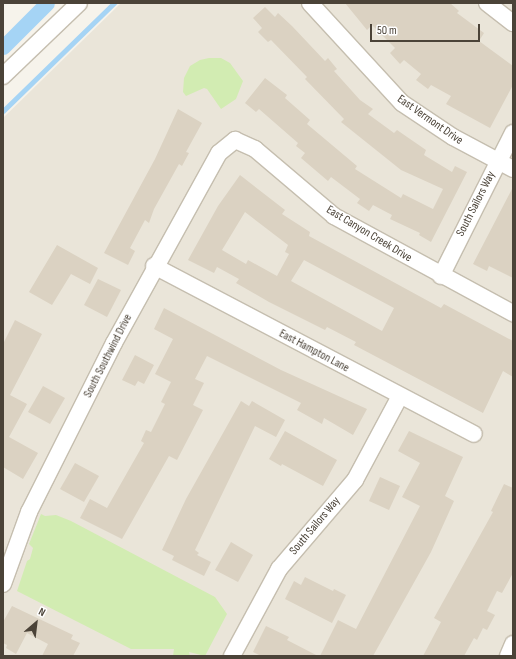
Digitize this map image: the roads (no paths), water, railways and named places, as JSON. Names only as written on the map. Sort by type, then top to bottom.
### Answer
[{"type":"street","points":[[3,76],[79,3]]},
{"type":"street","name":"East Vermont Drive","points":[[310,3],[402,103],[453,138],[513,169]]},
{"type":"street","points":[[487,3],[513,23]]},
{"type":"street","name":"South Sailors Way","points":[[440,276],[513,133]]},
{"type":"street","name":"South Southwind Drive","points":[[3,584],[29,512],[154,266],[218,153],[235,140]]},
{"type":"street","name":"East Canyon Creek Drive","points":[[235,140],[255,149],[334,216],[440,276],[513,313]]},
{"type":"street","name":"East Hampton Lane","points":[[154,266],[474,434]]},
{"type":"street","name":"South Sailors Way","points":[[232,656],[279,569],[355,480],[400,396]]},
{"type":"street","points":[[508,656],[513,644]]},
{"type":"waterway","points":[[3,47],[47,3]]},
{"type":"waterway","points":[[3,111],[114,3]]}]
